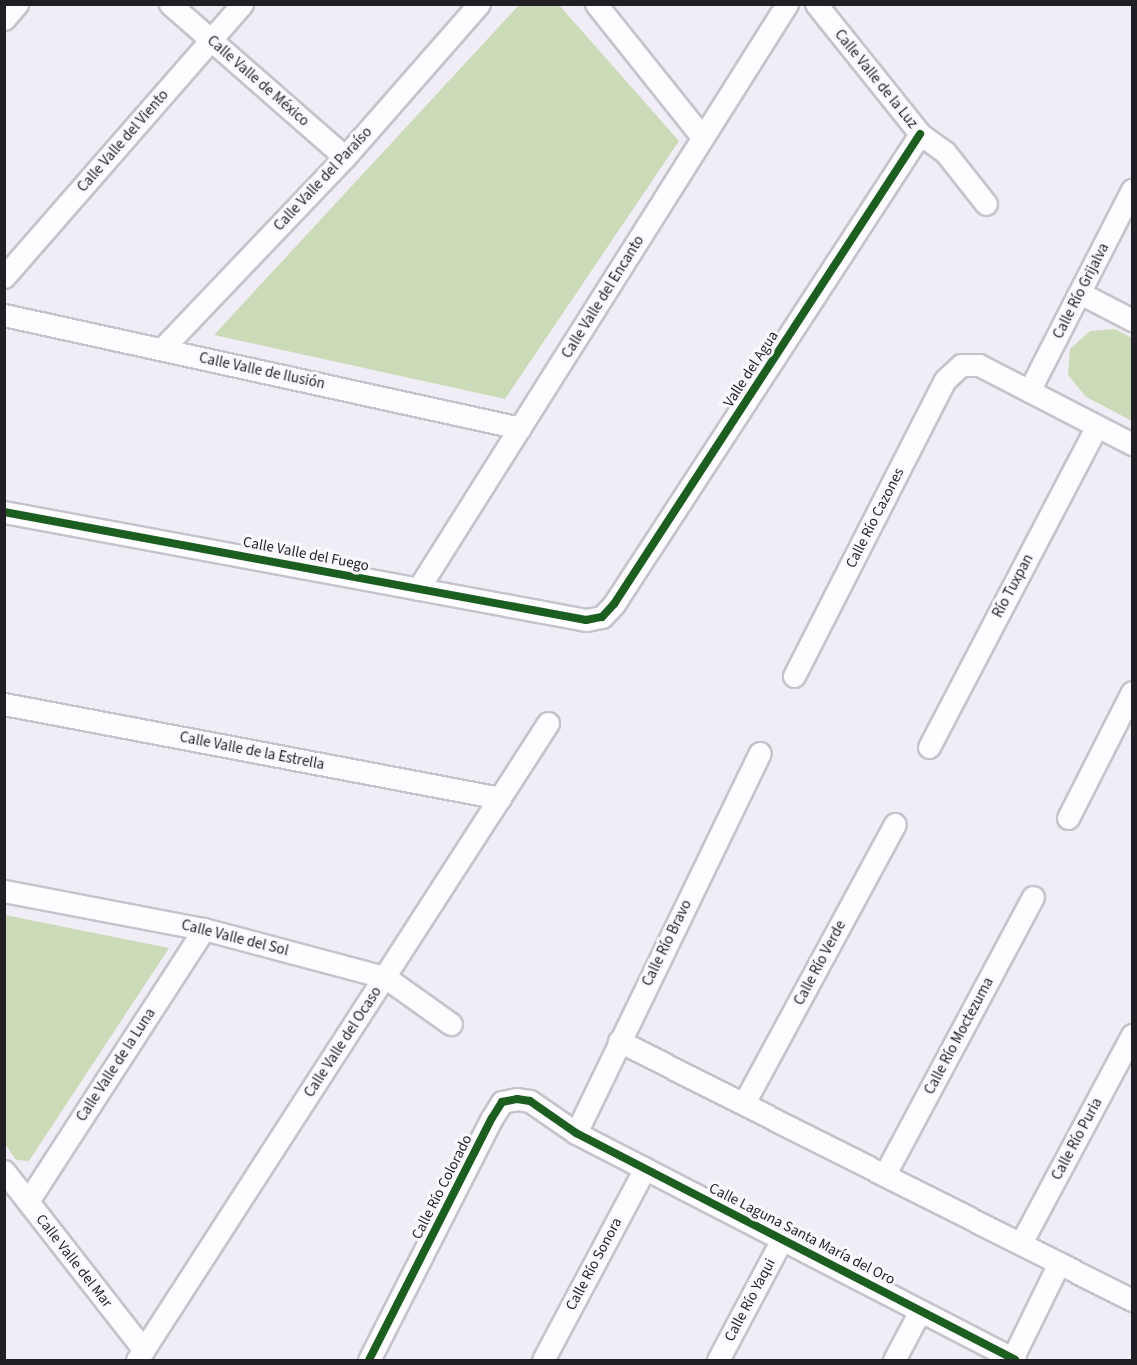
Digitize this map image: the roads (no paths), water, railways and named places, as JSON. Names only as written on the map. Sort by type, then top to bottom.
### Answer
[{"type":"street","points":[[4,19],[17,4]]},
{"type":"street","name":"Calle Valle de México","points":[[170,4],[345,157]]},
{"type":"street","name":"Calle Valle del Viento","points":[[4,277],[242,4]]},
{"type":"street","name":"Calle Valle del Paraíso","points":[[162,349],[345,157],[479,4]]},
{"type":"street","points":[[596,4],[703,138]]},
{"type":"street","name":"Calle Valle del Encanto","points":[[418,589],[787,4]]},
{"type":"street","name":"Calle Valle de la Luz","points":[[816,4],[920,134],[945,152],[986,204]]},
{"type":"street","name":"Valle del Agua","points":[[602,617],[614,604],[920,134]]},
{"type":"street","name":"Calle Río Grijalva","points":[[1029,391],[1132,190]]},
{"type":"street","points":[[1080,293],[1132,320]]},
{"type":"street","name":"Calle Valle de Ilusión","points":[[4,315],[520,428]]},
{"type":"street","name":"Calle Río Cazones","points":[[794,676],[945,380],[961,365],[979,366],[1029,391]]},
{"type":"street","points":[[1029,391],[1132,444]]},
{"type":"street","name":"Río Tuxpan","points":[[930,747],[1097,426]]},
{"type":"street","name":"Calle Valle del Fuego","points":[[4,512],[586,620],[602,617]]},
{"type":"street","points":[[1068,818],[1132,692]]},
{"type":"street","name":"Calle Valle de la Estrella","points":[[4,704],[500,798]]},
{"type":"street","name":"Calle Valle del Ocaso","points":[[140,1355],[548,723]]},
{"type":"street","name":"Calle Río Bravo","points":[[576,1133],[760,753]]},
{"type":"street","name":"Calle Río Verde","points":[[744,1102],[895,824]]},
{"type":"street","name":"Calle Valle del Sol","points":[[4,891],[204,929],[385,977],[451,1024]]},
{"type":"street","name":"Calle Río Moctezuma","points":[[885,1174],[1034,897]]},
{"type":"street","name":"Calle Valle de la Luna","points":[[28,1201],[204,929]]},
{"type":"street","name":"Calle Río Puria","points":[[1021,1243],[1132,1035]]},
{"type":"street","points":[[619,1041],[744,1102],[1132,1300]]},
{"type":"street","name":"Calle Río Colorado","points":[[369,1360],[502,1102],[530,1101],[576,1133]]},
{"type":"street","name":"Calle Laguna Santa María del Oro","points":[[576,1133],[1013,1360]]},
{"type":"street","name":"Calle Río Sonora","points":[[543,1360],[645,1168]]},
{"type":"street","name":"Calle Valle del Mar","points":[[4,1171],[140,1355]]},
{"type":"street","name":"Calle Río Yaqui","points":[[718,1360],[782,1239]]},
{"type":"street","points":[[1013,1360],[1059,1263]]},
{"type":"street","points":[[894,1360],[920,1311]]}]
